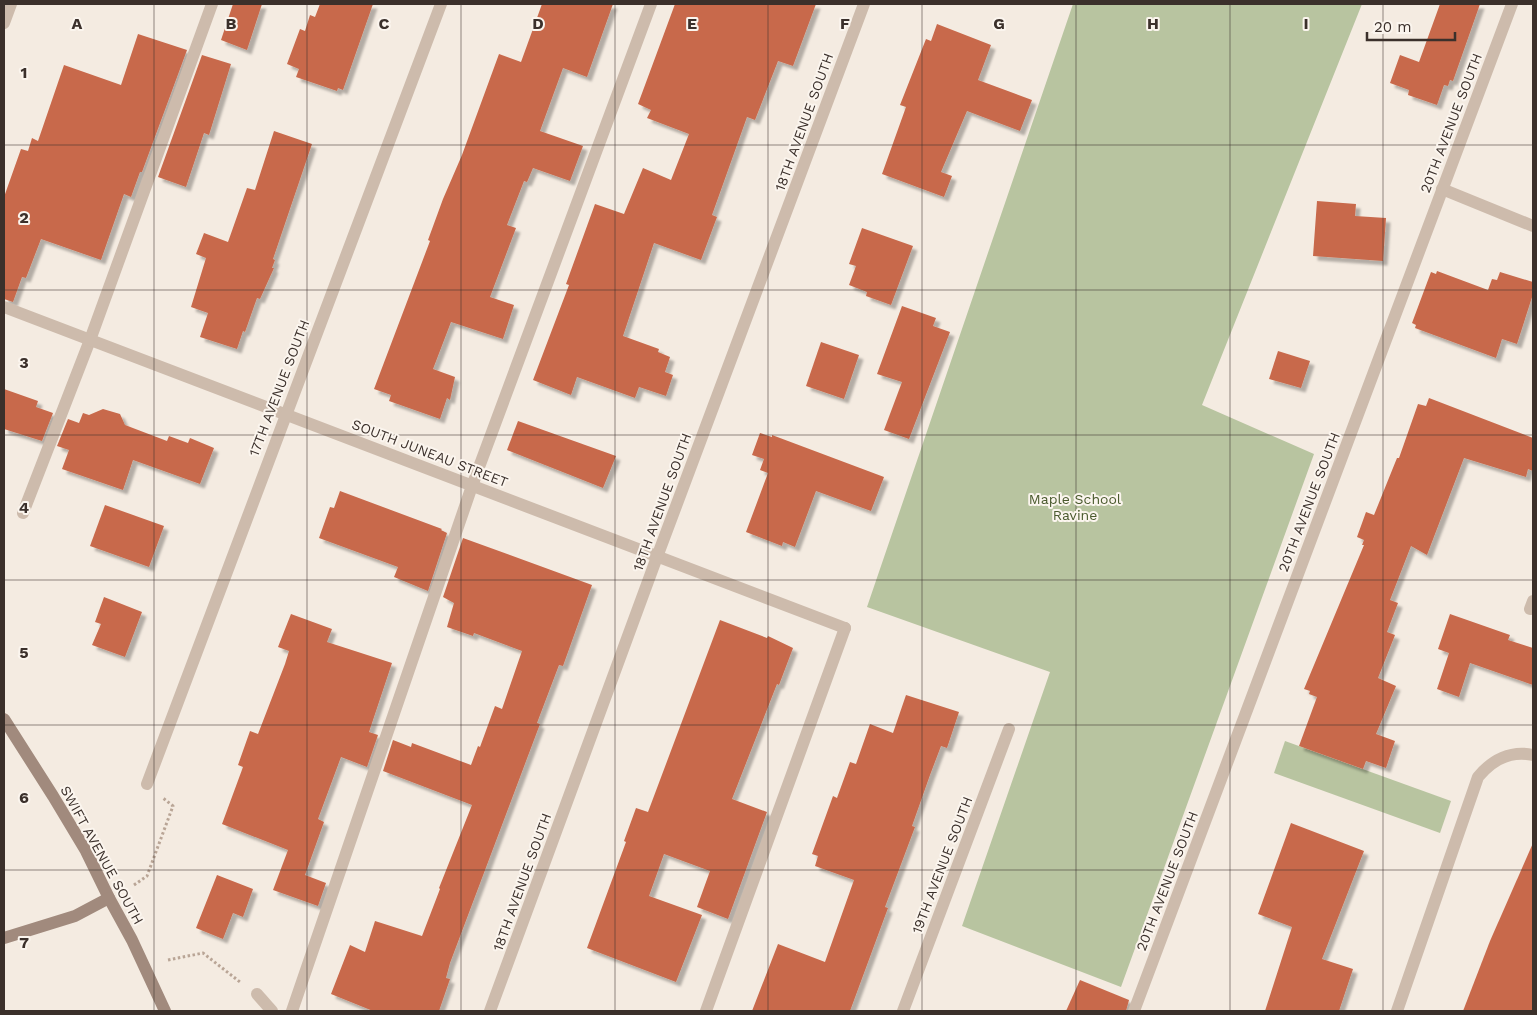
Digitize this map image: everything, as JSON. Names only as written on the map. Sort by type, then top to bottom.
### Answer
[{"type":"street","points":[[4,23],[11,4]]},
{"type":"street","points":[[23,512],[90,340],[212,4]]},
{"type":"street","name":"17TH AVENUE SOUTH","points":[[147,784],[441,4]]},
{"type":"street","points":[[292,1011],[472,486],[651,4]]},
{"type":"street","name":"18TH AVENUE SOUTH","points":[[490,1011],[864,4]]},
{"type":"street","name":"20TH AVENUE SOUTH","points":[[1134,1011],[1512,4]]},
{"type":"street","points":[[1442,189],[1533,226]]},
{"type":"street","name":"SOUTH JUNEAU STREET","points":[[4,307],[286,413],[845,628],[706,1011]]},
{"type":"street","name":"SWIFT AVENUE SOUTH","points":[[4,719],[86,851],[132,940],[165,1011]]},
{"type":"street","name":"19TH AVENUE SOUTH","points":[[903,1011],[1009,729]]},
{"type":"street","points":[[1397,1011],[1478,777],[1486,768],[1501,757],[1524,753],[1533,755]]},
{"type":"street","points":[[4,938],[75,916],[109,898]]},
{"type":"street","points":[[256,994],[272,1011]]},
{"type":"path","points":[[134,885],[148,876],[174,806]]},
{"type":"path","points":[[168,960],[203,953],[256,994]]},
{"type":"green space","name":"Maple School Ravine","points":[[1073,4],[1362,4],[1202,405],[1314,454],[1121,987],[962,926],[1050,672],[867,607]]},
{"type":"green space","points":[[1285,741],[1451,801],[1440,833],[1274,773]]},
{"type":"building","points":[[233,4],[262,4],[247,50],[221,40]]},
{"type":"building","points":[[320,4],[373,4],[343,90],[338,88],[337,91],[296,77],[299,69],[287,64],[300,29],[305,31],[310,15],[315,17]]},
{"type":"building","points":[[542,4],[613,4],[587,77],[563,68],[540,131],[583,146],[570,181],[533,168],[527,182],[524,181],[507,225],[516,228],[490,297],[514,305],[503,339],[451,322],[433,369],[455,377],[450,400],[447,398],[440,419],[389,401],[391,395],[374,389],[430,241],[428,240],[443,199],[462,155],[499,54],[521,62]]},
{"type":"building","points":[[675,4],[816,4],[793,66],[778,61],[755,120],[747,117],[712,215],[717,217],[701,260],[654,243],[623,336],[659,349],[658,352],[670,357],[665,372],[673,375],[666,396],[639,387],[635,398],[577,377],[571,395],[533,380],[569,285],[566,284],[595,204],[624,214],[643,168],[671,180],[689,134],[647,118],[651,110],[638,104]]},
{"type":"building","points":[[1440,4],[1480,4],[1453,81],[1450,80],[1448,86],[1444,85],[1437,105],[1408,95],[1409,90],[1390,83],[1400,55],[1419,62]]},
{"type":"building","points":[[937,24],[991,45],[978,80],[1032,100],[1020,131],[967,111],[941,172],[952,176],[944,197],[882,174],[906,107],[900,105],[926,39],[931,41]]},
{"type":"building","points":[[138,34],[187,50],[142,172],[140,172],[131,197],[124,194],[101,260],[41,239],[26,278],[22,277],[13,302],[4,299],[4,197],[21,149],[28,151],[32,138],[38,141],[64,65],[121,85]]},
{"type":"building","points":[[202,55],[231,64],[209,135],[204,133],[186,187],[158,177]]},
{"type":"building","points":[[274,131],[312,144],[273,259],[275,260],[272,268],[274,268],[260,299],[257,298],[237,349],[200,337],[208,313],[191,307],[206,258],[196,254],[204,233],[228,242],[247,188],[255,190]]},
{"type":"building","points":[[1317,201],[1356,204],[1355,216],[1386,218],[1383,261],[1313,256]]},
{"type":"building","points":[[862,228],[913,246],[891,305],[866,296],[867,292],[849,285],[856,266],[849,264]]},
{"type":"building","points":[[1437,271],[1488,290],[1492,279],[1497,280],[1500,272],[1533,282],[1533,294],[1517,344],[1502,339],[1496,358],[1415,328],[1416,325],[1412,323],[1431,272],[1436,274]]},
{"type":"building","points":[[902,306],[936,318],[933,326],[950,332],[909,439],[884,430],[902,382],[877,374]]},
{"type":"building","points":[[821,342],[859,355],[844,399],[806,386]]},
{"type":"building","points":[[1278,351],[1310,361],[1301,388],[1269,379]]},
{"type":"building","points":[[4,389],[38,401],[36,407],[53,413],[42,441],[4,429]]},
{"type":"building","points":[[1429,398],[1533,438],[1533,471],[1528,469],[1526,477],[1464,458],[1427,555],[1411,546],[1390,600],[1398,603],[1387,632],[1395,635],[1378,678],[1396,686],[1376,734],[1395,741],[1386,768],[1366,761],[1363,769],[1299,746],[1317,697],[1309,694],[1310,691],[1304,689],[1364,545],[1362,545],[1364,540],[1357,537],[1366,512],[1374,515],[1397,458],[1399,458],[1418,404],[1426,406]]},
{"type":"building","points":[[103,409],[120,414],[125,425],[167,441],[169,436],[188,443],[190,438],[214,448],[200,484],[133,460],[123,490],[62,469],[69,450],[57,446],[68,419],[79,423],[83,413],[89,415]]},
{"type":"building","points":[[518,421],[616,456],[603,488],[507,450]]},
{"type":"building","points":[[760,433],[772,437],[772,435],[884,477],[871,511],[816,491],[795,547],[783,542],[782,546],[746,532],[768,473],[760,470],[764,459],[752,455]]},
{"type":"building","points":[[340,491],[442,529],[447,533],[428,591],[394,577],[398,567],[319,538],[330,507],[334,508]]},
{"type":"building","points":[[105,505],[164,526],[149,567],[90,546]]},
{"type":"building","points":[[463,538],[592,585],[563,666],[559,665],[537,723],[540,724],[450,963],[446,978],[450,979],[439,1011],[373,1011],[331,994],[350,945],[365,952],[375,921],[422,936],[472,805],[383,771],[393,740],[411,747],[412,743],[471,765],[478,746],[480,747],[495,706],[502,709],[522,651],[474,633],[473,636],[447,627],[454,603],[443,597]]},
{"type":"building","points":[[104,597],[142,612],[125,657],[92,645],[101,624],[95,622]]},
{"type":"building","points":[[291,614],[332,629],[327,642],[392,663],[369,732],[378,735],[367,767],[341,757],[318,819],[324,822],[305,875],[326,883],[318,906],[273,890],[288,850],[222,824],[243,767],[238,765],[250,731],[258,734],[285,664],[289,651],[278,647]]},
{"type":"building","points":[[1450,614],[1510,635],[1508,640],[1533,648],[1533,685],[1470,663],[1459,697],[1437,689],[1449,653],[1438,649]]},
{"type":"building","points":[[720,620],[767,638],[768,636],[793,648],[732,799],[767,812],[728,919],[697,907],[710,871],[664,854],[649,896],[702,915],[676,982],[587,948],[626,842],[624,841],[636,808],[648,812]]},
{"type":"building","points":[[906,695],[959,712],[947,748],[941,746],[930,775],[912,826],[915,827],[885,907],[888,908],[850,1011],[752,1011],[778,944],[825,962],[854,880],[815,866],[818,856],[812,854],[833,796],[837,798],[850,762],[856,764],[870,724],[893,733]]},
{"type":"building","points":[[1291,823],[1364,851],[1322,959],[1353,969],[1339,1011],[1265,1011],[1292,927],[1258,914]]},
{"type":"building","points":[[1533,843],[1533,1011],[1463,1011],[1490,941]]},
{"type":"building","points":[[217,875],[253,889],[243,917],[233,913],[223,939],[196,928]]},
{"type":"building","points":[[1080,980],[1129,1000],[1126,1011],[1066,1011]]}]
